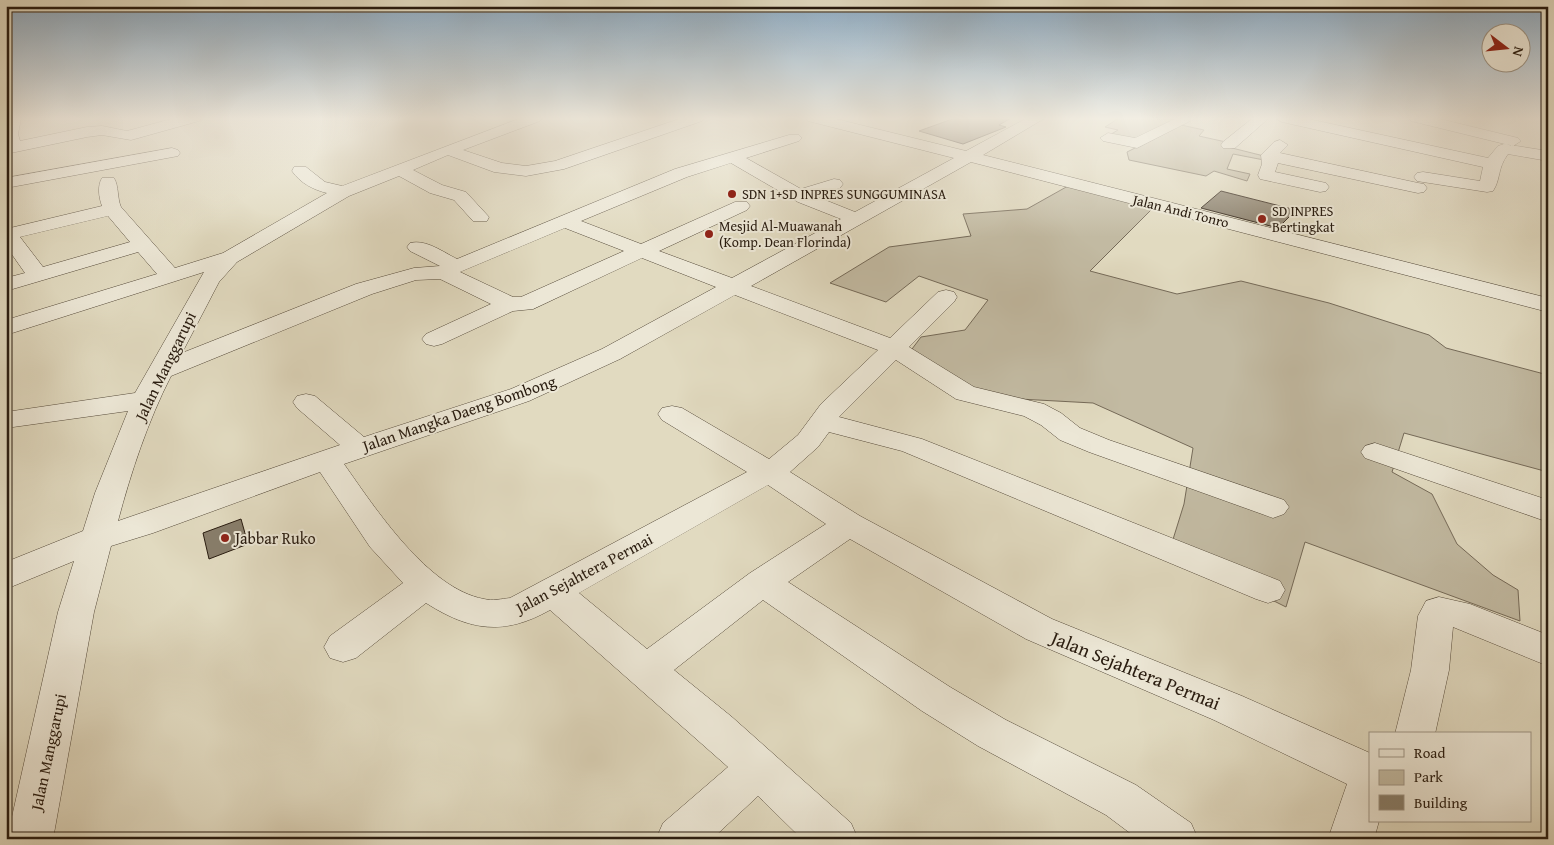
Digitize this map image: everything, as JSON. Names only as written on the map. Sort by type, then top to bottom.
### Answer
[{"type":"street","points":[[6,183],[147,157]]},
{"type":"street","name":"Jalan Manggarupi","points":[[30,839],[76,612],[110,493],[145,400],[210,279],[230,258],[293,219],[343,192],[429,157]]},
{"type":"street","points":[[469,157],[517,172],[558,165],[582,157]]},
{"type":"street","points":[[160,371],[364,288],[414,274],[450,269],[566,222],[681,172],[727,157]]},
{"type":"street","points":[[734,157],[800,195],[857,219]]},
{"type":"street","name":"Jalan Mangka Daeng Bombong","points":[[6,576],[98,538],[142,525],[360,448],[520,395],[611,354],[857,219],[964,157]]},
{"type":"street","name":"Jalan Andi Tonro","points":[[973,157],[1548,306]]},
{"type":"street","points":[[1269,157],[1270,164],[1266,174],[1268,176],[1320,188]]},
{"type":"street","points":[[1274,157],[1339,175],[1418,188],[1486,188],[1492,164],[1497,157]]},
{"type":"street","points":[[1339,175],[1353,157]]},
{"type":"street","points":[[1418,188],[1428,157]]},
{"type":"street","points":[[1458,157],[1492,164]]},
{"type":"street","points":[[399,169],[436,189],[460,196],[480,217]]},
{"type":"street","points":[[300,171],[319,186],[343,192]]},
{"type":"street","points":[[108,182],[108,198],[112,209],[170,276]]},
{"type":"street","points":[[800,195],[834,184]]},
{"type":"street","points":[[434,338],[509,304],[525,304],[741,206]]},
{"type":"street","points":[[38,276],[7,234],[112,209]]},
{"type":"street","points":[[566,222],[894,348],[965,392],[1034,410],[1051,419],[1070,434],[1099,446],[1272,507]]},
{"type":"street","points":[[6,285],[144,244]]},
{"type":"street","points":[[417,247],[509,304]]},
{"type":"street","points":[[6,328],[230,258]]},
{"type":"street","points":[[672,414],[769,472],[808,441],[831,410],[946,297]]},
{"type":"street","points":[[6,420],[88,410],[145,400]]},
{"type":"street","points":[[306,402],[360,448]]},
{"type":"street","points":[[823,422],[881,434],[934,454],[1017,490],[1268,590]]},
{"type":"street","points":[[1375,452],[1548,511]]},
{"type":"street","name":"Jalan Sejahtera Permai","points":[[327,460],[381,539],[425,585],[464,609],[499,616],[516,612],[769,472],[849,524],[1039,629],[1305,742],[1360,769],[1369,777]]},
{"type":"street","points":[[648,669],[762,582],[849,524]]},
{"type":"street","points":[[762,582],[936,699],[992,733],[1121,800],[1175,839]]},
{"type":"street","points":[[343,647],[425,585]]},
{"type":"street","points":[[553,592],[648,669],[759,767],[835,839]]},
{"type":"street","points":[[1414,732],[1430,670],[1436,616],[1440,611],[1457,614],[1548,651]]},
{"type":"street","points":[[679,839],[759,767]]},
{"type":"street","name":"Jalan Sejahtera Permai","points":[[1351,839],[1369,781]]},
{"type":"green space","points":[[1128,157],[1232,157],[1227,169],[1250,174],[1247,181],[1214,171],[1206,176],[1129,160]]},
{"type":"green space","points":[[1251,157],[1264,157],[1264,160]]},
{"type":"green space","points":[[1068,186],[1153,208],[1090,271],[1177,294],[1241,281],[1329,303],[1429,335],[1446,348],[1548,375],[1548,472],[1404,433],[1392,472],[1432,494],[1457,544],[1493,575],[1518,590],[1520,621],[1305,542],[1286,607],[1170,549],[1184,504],[1193,448],[1093,403],[964,396],[912,349],[921,337],[965,330],[988,300],[919,276],[886,302],[830,283],[889,247],[971,236],[963,214],[1027,209]]},
{"type":"building","name":"SD INPRES Bertingkat","points":[[1221,191],[1296,210],[1278,228],[1201,208]]},
{"type":"building","name":"Jabbar Ruko","points":[[241,519],[248,544],[209,559],[203,533]]},
{"type":"place","name":"SDN 1+SD INPRES SUNGGUMINASA","points":[[732,194]]},
{"type":"place","name":"SD INPRES Bertingkat","points":[[1262,219]]},
{"type":"place","name":"Mesjid Al-Muawanah (Komp. Dean Florinda)","points":[[709,234]]},
{"type":"place","name":"Jabbar Ruko","points":[[225,538]]}]
